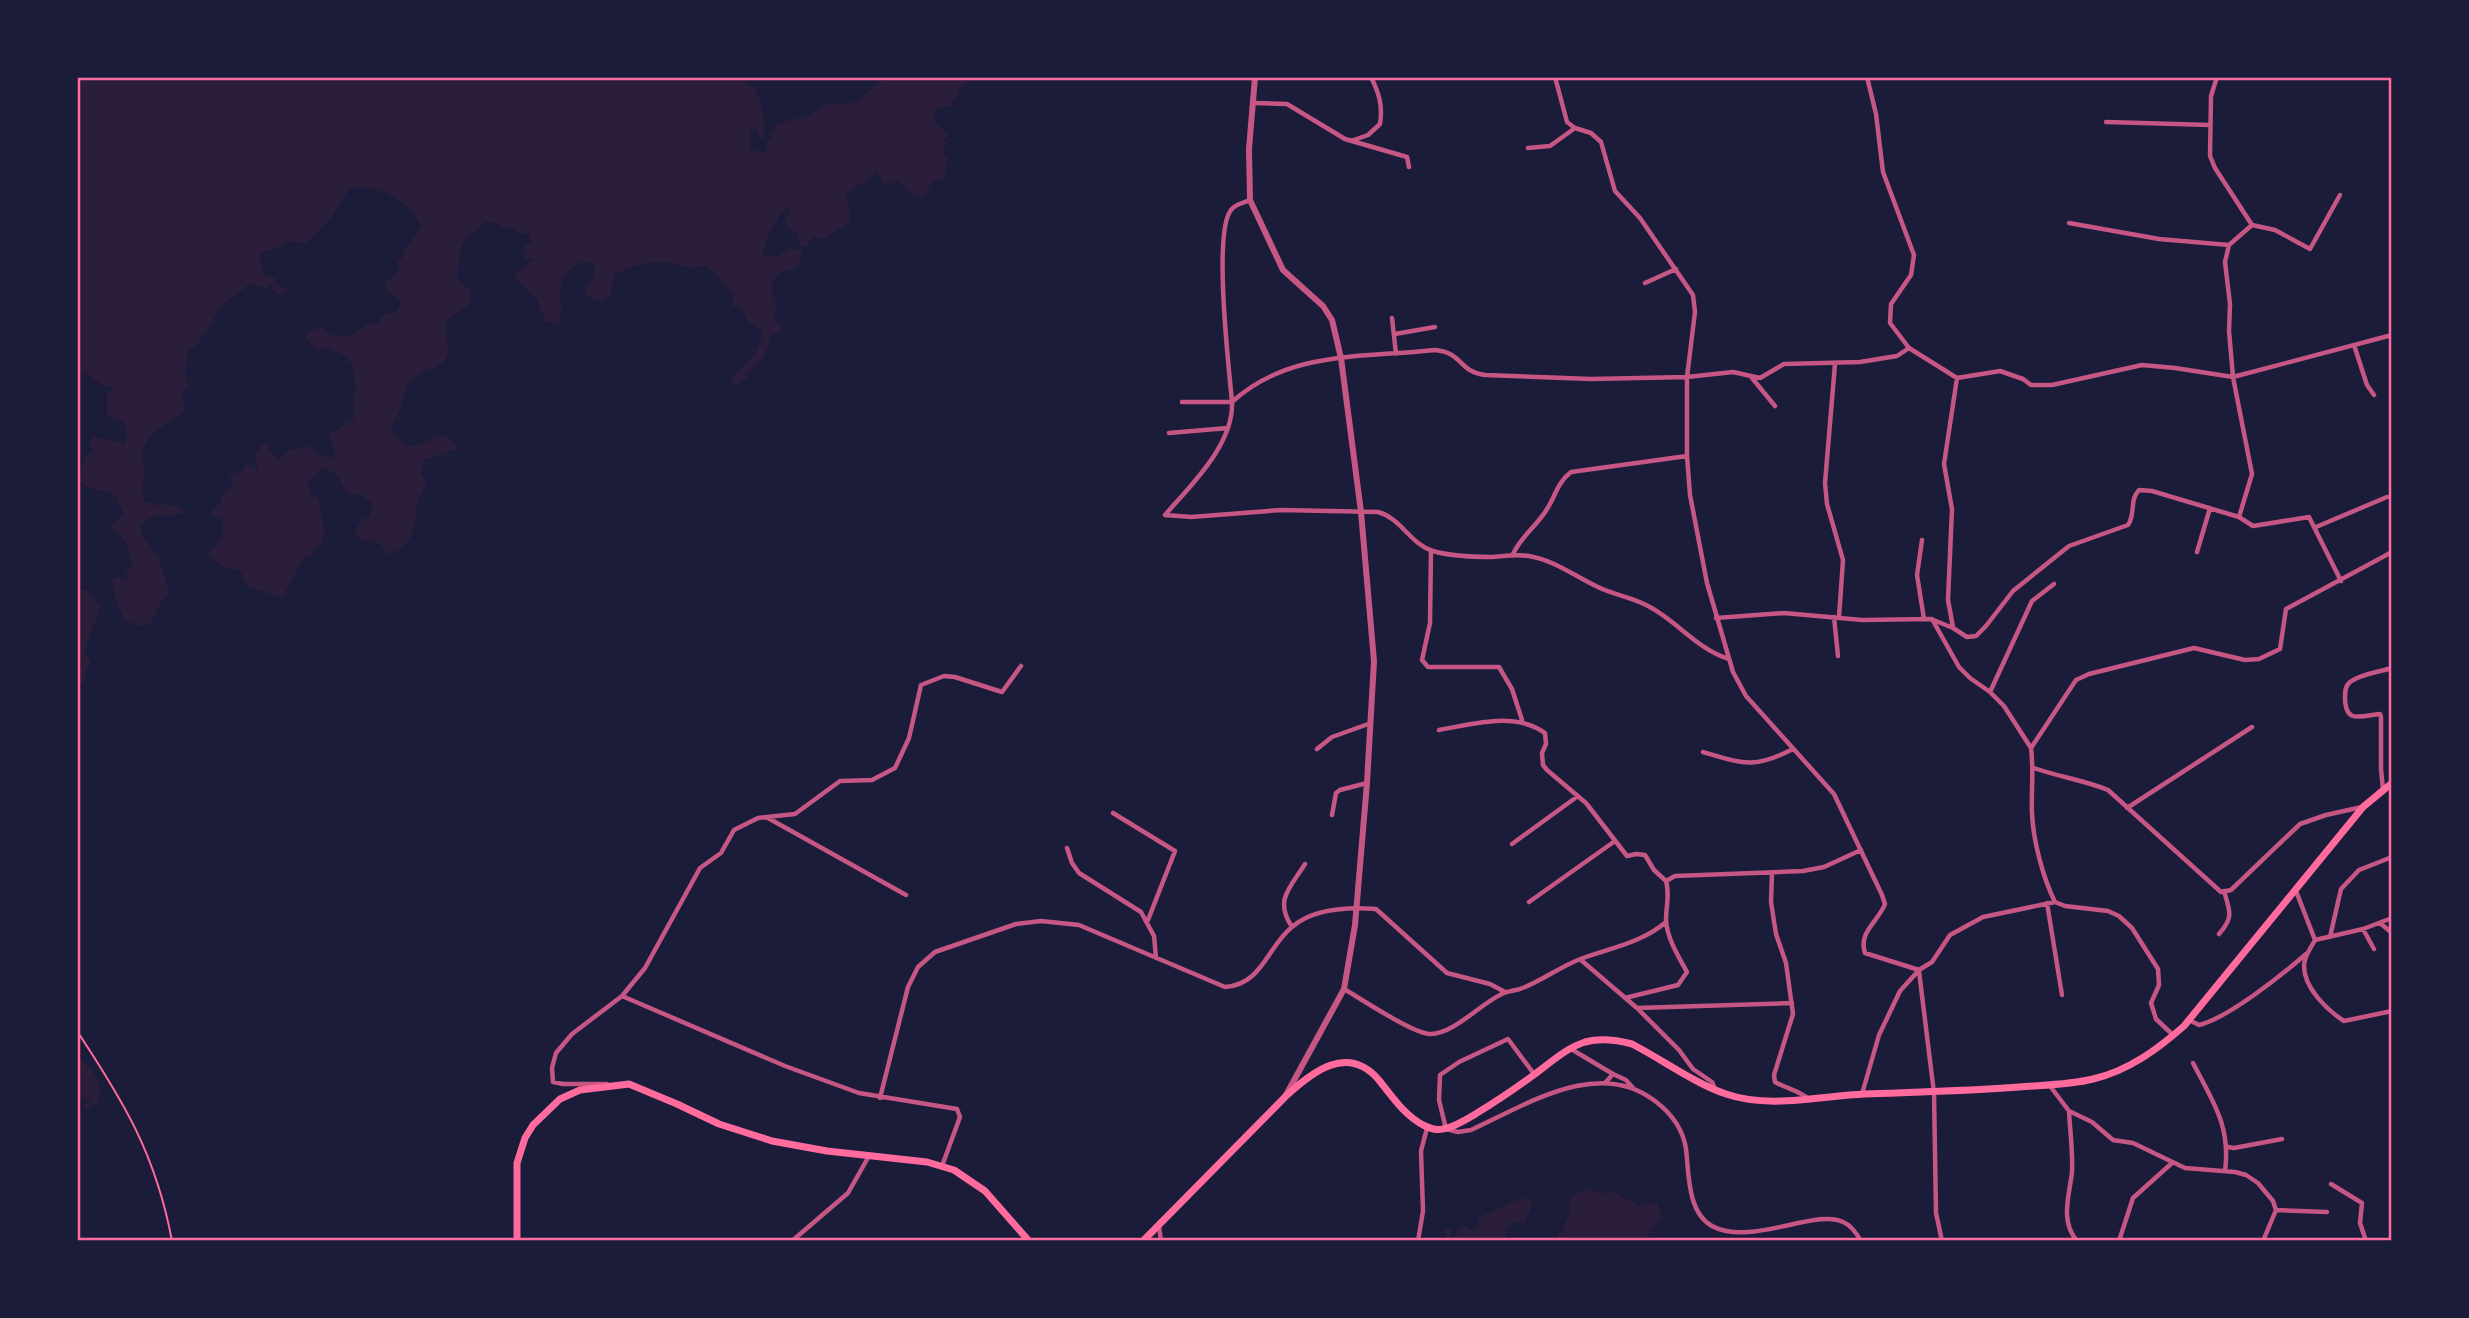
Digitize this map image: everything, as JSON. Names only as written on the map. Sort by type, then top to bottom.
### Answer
[{"type":"main road","points":[[1143,1241],[1286,1096],[1307,1077],[1335,1063],[1349,1063],[1364,1068],[1376,1076],[1406,1115],[1427,1128],[1446,1129],[1477,1113],[1570,1049],[1597,1040],[1632,1044],[1715,1089],[1739,1097],[1771,1100],[1811,1100],[1862,1094],[1934,1093],[2049,1085],[2094,1079],[2113,1073],[2153,1051],[2189,1020],[2363,807],[2392,783]]},
{"type":"main road","points":[[517,1241],[517,1163],[525,1138],[533,1125],[560,1099],[580,1090],[629,1084],[719,1124],[772,1141],[942,1166],[966,1176],[985,1191],[1029,1241]]},
{"type":"street","points":[[1255,77],[1248,180],[1250,200],[1283,270],[1322,306],[1332,320],[1341,358],[1361,512],[1374,661],[1356,908],[1345,989],[1286,1096]]},
{"type":"street","points":[[1350,141],[1368,135],[1380,124],[1379,92],[1371,77]]},
{"type":"street","points":[[1555,77],[1567,122],[1591,133],[1601,142],[1615,191],[1640,218],[1693,295],[1695,303],[1687,377],[1686,456],[1690,495],[1706,583],[1733,672],[1746,696],[1834,794],[1861,850],[1885,904],[1867,931],[1863,949],[1871,956],[1903,963],[1919,970]]},
{"type":"street","points":[[1867,77],[1876,114],[1883,172],[1913,248],[1911,275],[1895,296],[1890,313],[1893,330],[1909,348],[1956,378],[2000,371],[2023,379],[2031,385],[2052,385],[2142,365],[2233,377],[2392,335]]},
{"type":"street","points":[[2217,77],[2211,96],[2210,156],[2252,225],[2276,230],[2310,249],[2340,195]]},
{"type":"street","points":[[1252,103],[1287,104],[1350,141],[1407,158],[1409,167]]},
{"type":"street","points":[[2106,122],[2210,125]]},
{"type":"street","points":[[1528,148],[1550,146],[1576,128]]},
{"type":"street","points":[[1250,200],[1234,206],[1229,211],[1223,230],[1226,339],[1233,417],[1224,438],[1192,487],[1166,515],[1191,517],[1281,510],[1389,514],[1417,542],[1431,551],[1492,557],[1513,554],[1548,561],[1600,588],[1648,606],[1705,646],[1729,659]]},
{"type":"street","points":[[2068,223],[2159,239],[2229,245]]},
{"type":"street","points":[[2239,517],[2252,474],[2233,377],[2225,262],[2229,245],[2252,225]]},
{"type":"street","points":[[1645,283],[1676,269]]},
{"type":"street","points":[[1392,318],[1396,355]]},
{"type":"street","points":[[1395,334],[1435,327]]},
{"type":"street","points":[[2354,345],[2367,385],[2374,395]]},
{"type":"street","points":[[1182,402],[1232,402],[1243,392],[1283,370],[1304,363],[1341,358],[1445,351],[1453,354],[1468,371],[1504,376],[1591,379],[1687,377],[1733,372],[1760,378],[1784,363],[1835,364],[1884,359],[1897,356],[1909,348]]},
{"type":"street","points":[[1835,364],[1825,483],[1827,504],[1843,560],[1837,617],[1839,656]]},
{"type":"street","points":[[1752,377],[1775,406]]},
{"type":"street","points":[[1953,628],[1948,590],[1952,509],[1944,464],[1956,378]]},
{"type":"street","points":[[1169,433],[1228,428]]},
{"type":"street","points":[[1513,554],[1518,541],[1538,523],[1549,507],[1561,479],[1571,472],[1686,456]]},
{"type":"street","points":[[1716,618],[1784,613],[1862,620],[1924,618],[1953,628],[1967,637],[1976,636],[2012,591],[2069,546],[2126,527],[2132,519],[2133,498],[2138,490],[2152,491],[2239,517],[2253,526],[2309,517],[2341,581]]},
{"type":"street","points":[[2316,527],[2386,496]]},
{"type":"street","points":[[2197,552],[2210,508]]},
{"type":"street","points":[[1922,540],[1917,575],[1924,618]]},
{"type":"street","points":[[1431,551],[1430,624],[1422,660],[1428,667],[1499,667],[1512,690],[1522,720]]},
{"type":"street","points":[[2031,748],[2076,680],[2082,676],[2194,648],[2245,660],[2270,655],[2280,649],[2286,609],[2392,552]]},
{"type":"street","points":[[1990,692],[2032,601],[2054,584]]},
{"type":"street","points":[[1931,619],[1959,667],[2004,706],[2031,748],[2034,768],[2032,814],[2044,877],[2055,902]]},
{"type":"street","points":[[629,1084],[553,1082],[552,1068],[556,1053],[572,1034],[622,996],[645,968],[700,868],[721,853],[734,830],[758,818],[795,814],[840,781],[872,780],[895,768],[909,738],[921,685],[944,676],[1002,692],[1021,667]]},
{"type":"street","points":[[2384,790],[2380,714],[2353,717],[2348,714],[2345,710],[2344,690],[2349,683],[2392,668]]},
{"type":"street","points":[[1439,730],[1500,720],[1522,720],[1545,733],[1543,765],[1550,775],[1578,796],[1605,824],[1628,856],[1645,855],[1654,870],[1666,881],[1669,891],[1666,922],[1671,941],[1686,972],[1678,985],[1625,998]]},
{"type":"street","points":[[1317,749],[1332,737],[1371,723]]},
{"type":"street","points":[[2127,808],[2252,727]]},
{"type":"street","points":[[1703,752],[1758,764],[1793,749]]},
{"type":"street","points":[[2034,768],[2062,778],[2086,781],[2108,790],[2221,892],[2231,890],[2300,824],[2363,807]]},
{"type":"street","points":[[1332,815],[1336,793],[1367,783]]},
{"type":"street","points":[[1512,844],[1578,796]]},
{"type":"street","points":[[1113,813],[1175,851],[1147,921]]},
{"type":"street","points":[[767,817],[906,895]]},
{"type":"street","points":[[1529,902],[1615,841]]},
{"type":"street","points":[[1067,848],[1072,863],[1080,873],[1141,912],[1154,936],[1156,958]]},
{"type":"street","points":[[1666,881],[1675,876],[1772,873],[1824,867],[1861,850]]},
{"type":"street","points":[[2330,937],[2341,889],[2359,870],[2392,857]]},
{"type":"street","points":[[1292,927],[1283,909],[1283,900],[1305,864]]},
{"type":"street","points":[[1772,873],[1775,923],[1786,963],[1793,1014],[1774,1075],[1775,1082],[1798,1090],[1811,1100]]},
{"type":"street","points":[[2219,934],[2231,915],[2224,891]]},
{"type":"street","points":[[2296,891],[2315,940]]},
{"type":"street","points":[[2048,903],[2062,995]]},
{"type":"street","points":[[1862,1094],[1885,1022],[1900,991],[1919,970],[1932,962],[1950,935],[1966,924],[1983,918],[2048,903],[2108,911],[2119,916],[2132,928],[2158,969],[2159,985],[2151,1003],[2156,1019],[2174,1035]]},
{"type":"street","points":[[880,1098],[912,977],[926,959],[951,946],[1016,924],[1052,921],[1079,925],[1218,985],[1234,986],[1257,974],[1292,927],[1319,914],[1356,908],[1376,909],[1447,973],[1490,984],[1505,992]]},
{"type":"street","points":[[2392,918],[2363,929],[2315,940],[2304,966],[2312,990],[2333,1014],[2344,1021],[2392,1011]]},
{"type":"street","points":[[1345,989],[1416,1031],[1432,1034],[1447,1031],[1505,992],[1521,988],[1580,959],[1623,947],[1655,932],[1666,922]]},
{"type":"street","points":[[2380,923],[2392,933]]},
{"type":"street","points":[[2363,929],[2374,949]]},
{"type":"street","points":[[2189,1020],[2199,1025],[2216,1020],[2307,954]]},
{"type":"street","points":[[1580,959],[1637,1008],[1679,1050],[1693,1069],[1712,1082],[1715,1089]]},
{"type":"street","points":[[1919,970],[1934,1093],[1936,1213],[1942,1241]]},
{"type":"street","points":[[622,996],[785,1066],[859,1093],[957,1109],[960,1117],[942,1166]]},
{"type":"street","points":[[1637,1008],[1792,1003]]},
{"type":"street","points":[[1535,1075],[1508,1039],[1459,1062],[1440,1075],[1439,1100],[1446,1129],[1458,1132],[1471,1130],[1575,1085],[1605,1083],[1634,1089]]},
{"type":"street","points":[[1570,1049],[1626,1080],[1634,1089],[1664,1108],[1676,1122],[1685,1146],[1691,1194],[1703,1218],[1712,1226],[1742,1233],[1825,1219],[1837,1220],[1845,1222],[1861,1241]]},
{"type":"street","points":[[2193,1063],[2222,1122],[2228,1147],[2225,1171]]},
{"type":"street","points":[[1605,1083],[1613,1074]]},
{"type":"street","points":[[2049,1085],[2069,1111],[2092,1122],[2113,1140],[2133,1143],[2185,1168],[2246,1175],[2258,1183],[2273,1201],[2276,1210],[2263,1241]]},
{"type":"street","points":[[2069,1111],[2072,1172],[2067,1198],[2068,1230],[2077,1241]]},
{"type":"street","points":[[1418,1241],[1423,1211],[1421,1151],[1427,1128]]},
{"type":"street","points":[[2228,1147],[2282,1139]]},
{"type":"street","points":[[796,1239],[848,1193],[869,1156]]},
{"type":"street","points":[[2119,1241],[2133,1198],[2172,1163]]},
{"type":"street","points":[[2331,1184],[2362,1203],[2360,1223],[2366,1241]]},
{"type":"street","points":[[2276,1210],[2328,1212]]},
{"type":"street","points":[[1159,1226],[1161,1241]]},
{"type":"path","points":[[77,1031],[132,1119],[152,1163],[172,1241]]},
{"type":"shaded area","points":[[77,77],[742,77],[748,86],[755,87],[762,106],[765,138],[762,140],[755,127],[750,131],[750,149],[765,153],[768,139],[773,137],[771,132],[775,131],[776,124],[811,115],[829,103],[850,104],[859,100],[884,77],[960,77],[969,82],[960,88],[955,100],[951,101],[952,106],[936,108],[935,122],[949,136],[943,141],[948,142],[944,147],[944,154],[948,157],[944,178],[931,183],[926,195],[916,198],[899,180],[883,183],[876,173],[846,195],[851,218],[848,224],[825,238],[812,237],[807,247],[801,246],[796,233],[788,227],[785,219],[791,214],[786,207],[775,223],[763,251],[763,255],[775,257],[792,248],[802,251],[799,266],[781,272],[772,282],[776,301],[775,320],[783,329],[768,338],[770,344],[762,358],[744,376],[750,377],[736,385],[730,379],[755,352],[762,332],[747,320],[739,306],[731,306],[734,295],[714,272],[703,266],[691,268],[662,261],[636,266],[614,274],[611,295],[601,301],[586,296],[585,288],[595,271],[594,263],[578,264],[571,268],[562,282],[562,306],[558,324],[544,321],[545,315],[537,300],[518,282],[514,272],[533,259],[525,259],[523,252],[527,250],[522,244],[532,245],[528,234],[485,222],[469,236],[460,252],[457,279],[470,290],[472,303],[446,321],[447,357],[434,370],[429,368],[410,380],[392,426],[396,437],[407,445],[415,446],[445,434],[460,450],[424,460],[421,473],[427,484],[418,500],[411,536],[399,550],[383,555],[383,546],[358,538],[355,532],[361,520],[370,517],[372,504],[359,494],[347,493],[335,473],[323,468],[308,482],[312,495],[318,498],[325,535],[320,546],[313,549],[312,555],[303,558],[282,599],[248,586],[240,571],[214,560],[208,552],[218,545],[217,542],[224,533],[224,519],[223,516],[216,519],[210,513],[221,501],[222,494],[232,488],[230,477],[234,473],[242,472],[246,464],[258,469],[254,454],[265,442],[270,443],[268,448],[279,460],[287,451],[308,445],[315,454],[337,460],[330,433],[344,426],[345,422],[353,420],[355,407],[352,403],[356,390],[352,361],[344,365],[348,357],[325,347],[316,351],[305,337],[312,329],[324,328],[330,335],[348,337],[368,324],[381,324],[380,316],[396,312],[401,302],[394,295],[387,293],[387,286],[384,285],[400,269],[395,257],[401,260],[421,226],[409,208],[392,196],[372,189],[350,188],[331,218],[306,244],[288,241],[263,252],[260,257],[263,274],[277,279],[275,284],[291,290],[279,295],[272,290],[273,283],[267,288],[249,284],[222,306],[200,339],[201,342],[188,351],[185,376],[189,385],[183,393],[184,412],[157,430],[143,450],[144,501],[183,509],[183,515],[179,513],[154,516],[139,525],[159,558],[169,592],[151,623],[145,626],[125,621],[116,601],[112,580],[118,577],[130,579],[125,576],[133,564],[127,545],[117,531],[110,530],[115,521],[124,515],[115,495],[87,487],[79,481],[80,470],[87,455],[93,452],[89,444],[92,436],[125,444],[127,438],[125,423],[107,416],[107,393],[113,391],[111,386],[104,386],[87,375],[88,372],[77,377]]},
{"type":"shaded area","points":[[77,588],[83,591],[86,589],[101,606],[85,650],[92,665],[86,667],[85,681],[77,687]]},
{"type":"shaded area","points":[[77,1055],[93,1071],[100,1090],[97,1106],[93,1104],[85,1111],[84,1105],[90,1102],[77,1094]]},
{"type":"shaded area","points":[[1586,1188],[1601,1193],[1613,1192],[1639,1206],[1658,1202],[1661,1217],[1644,1241],[1557,1241],[1572,1206],[1568,1204],[1571,1197]]},
{"type":"shaded area","points":[[1522,1198],[1531,1201],[1531,1208],[1524,1223],[1514,1221],[1506,1228],[1502,1241],[1449,1241],[1444,1229],[1452,1228],[1450,1236],[1453,1238],[1462,1225],[1473,1230],[1478,1228],[1479,1217]]}]
